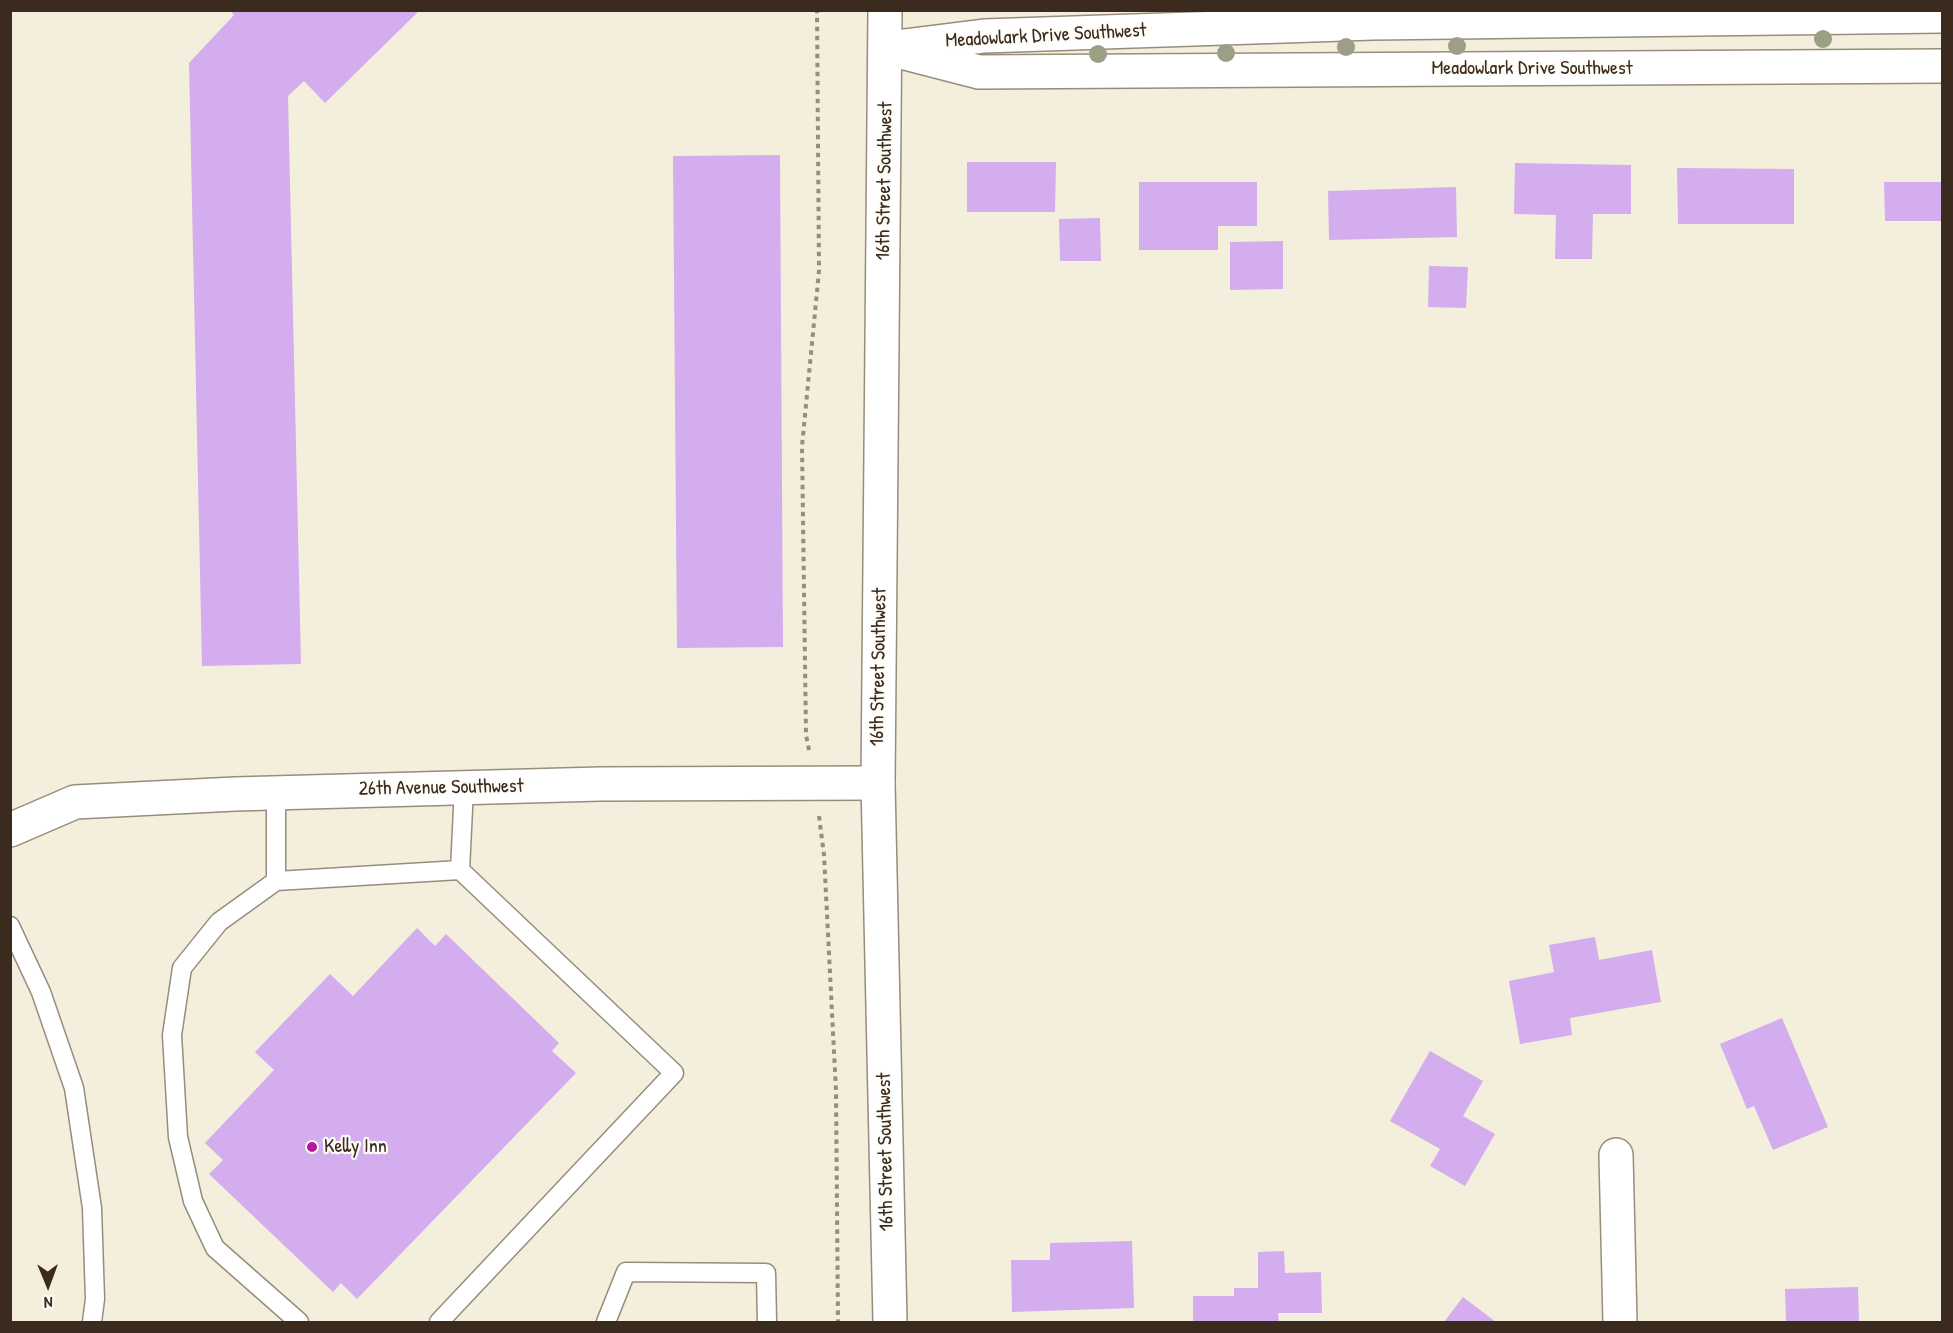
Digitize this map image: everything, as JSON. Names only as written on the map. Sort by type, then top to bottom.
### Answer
[{"type":"street","name":"16th Street Southwest","points":[[885,10],[878,783],[890,1323]]},
{"type":"street","name":"Meadowlark Drive Southwest","points":[[886,48],[996,35],[1373,23],[1755,14],[1942,16]]},
{"type":"street","name":"Meadowlark Drive Southwest","points":[[886,48],[979,72],[1942,66]]},
{"type":"street","name":"26th Avenue Southwest","points":[[10,830],[75,802],[276,792],[878,783]]},
{"type":"street","points":[[1617,1155],[1620,1323]]},
{"type":"lane","points":[[460,870],[464,788]]},
{"type":"lane","points":[[276,792],[276,881]]},
{"type":"lane","points":[[299,1323],[215,1248],[193,1201],[178,1137],[172,1035],[182,968],[219,922],[276,881],[460,870],[674,1073],[439,1323]]},
{"type":"lane","points":[[10,926],[41,992],[74,1088],[92,1208],[95,1299],[92,1323]]},
{"type":"lane","points":[[606,1323],[626,1272],[638,1272],[766,1273],[767,1323]]},
{"type":"path","points":[[817,10],[819,271],[802,446],[806,735],[824,855],[836,1091],[838,1323]]},
{"type":"building","points":[[229,10],[420,10],[325,103],[304,81],[288,96],[301,664],[202,666],[189,63],[234,15]]},
{"type":"building","points":[[780,155],[783,647],[677,648],[673,156]]},
{"type":"building","points":[[967,162],[1056,162],[1055,212],[967,212]]},
{"type":"building","points":[[1515,163],[1631,165],[1631,214],[1593,214],[1592,259],[1555,259],[1556,215],[1514,214]]},
{"type":"building","points":[[1677,168],[1794,169],[1794,224],[1678,224]]},
{"type":"building","points":[[1139,182],[1257,182],[1257,226],[1218,226],[1218,250],[1139,250]]},
{"type":"building","points":[[1884,182],[1942,182],[1942,221],[1885,221]]},
{"type":"building","points":[[1456,187],[1457,237],[1329,240],[1328,191]]},
{"type":"building","points":[[1100,218],[1101,261],[1060,261],[1059,219]]},
{"type":"building","points":[[1283,241],[1283,289],[1230,290],[1230,242]]},
{"type":"building","points":[[1429,266],[1468,267],[1466,308],[1428,307]]},
{"type":"building","points":[[417,928],[435,946],[446,934],[559,1043],[552,1051],[576,1073],[357,1299],[341,1283],[333,1292],[209,1174],[223,1160],[205,1143],[274,1070],[255,1052],[330,974],[353,996]]},
{"type":"building","points":[[1595,937],[1599,960],[1652,950],[1661,1002],[1570,1018],[1572,1035],[1520,1044],[1509,981],[1554,972],[1549,945]]},
{"type":"building","points":[[1782,1018],[1828,1127],[1773,1150],[1754,1106],[1747,1109],[1720,1044]]},
{"type":"building","points":[[1430,1051],[1483,1081],[1463,1116],[1495,1134],[1465,1186],[1430,1166],[1440,1149],[1390,1121]]},
{"type":"building","points":[[1132,1241],[1134,1308],[1012,1312],[1011,1260],[1050,1260],[1050,1243]]},
{"type":"building","points":[[1284,1251],[1285,1273],[1321,1272],[1322,1313],[1278,1313],[1279,1322],[1193,1322],[1193,1296],[1234,1296],[1234,1288],[1258,1288],[1258,1252]]},
{"type":"building","points":[[1858,1287],[1859,1322],[1786,1322],[1785,1289]]},
{"type":"building","points":[[1463,1297],[1496,1322],[1444,1322]]},
{"type":"place","name":"Kelly Inn","points":[[312,1147]]}]
